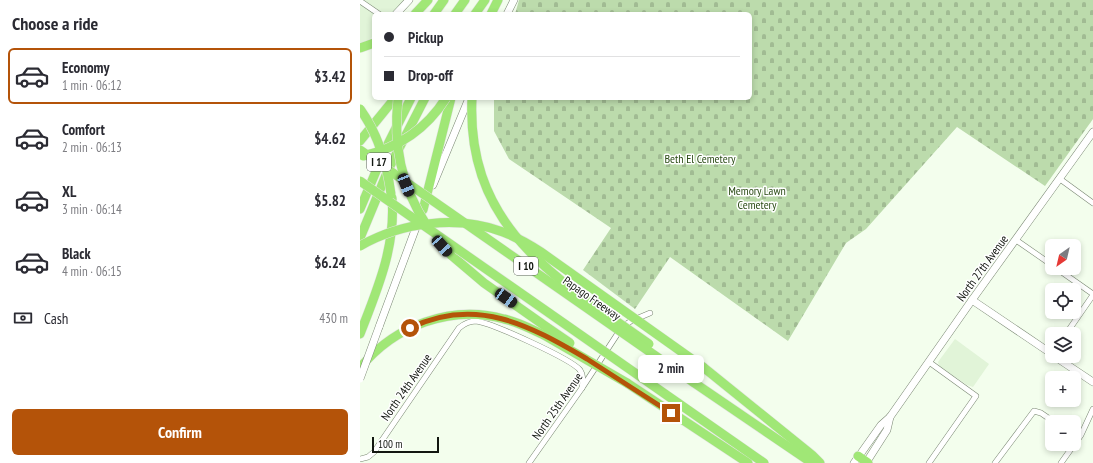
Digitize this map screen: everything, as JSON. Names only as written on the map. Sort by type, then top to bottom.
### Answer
[{"type":"highway","points":[[417,12],[428,0]]},
{"type":"highway","points":[[435,12],[444,0]]},
{"type":"highway","points":[[456,12],[465,0]]},
{"type":"highway","points":[[462,12],[470,0]]},
{"type":"highway","points":[[477,12],[486,0]]},
{"type":"highway","points":[[481,12],[486,0]]},
{"type":"highway","points":[[492,12],[498,0]]},
{"type":"highway","points":[[498,12],[504,0]]},
{"type":"highway","points":[[360,48],[372,44]]},
{"type":"highway","points":[[360,141],[395,100]]},
{"type":"highway","points":[[397,100],[396,135],[399,160],[406,185],[418,212],[434,236],[451,255],[484,283],[546,331],[748,463]]},
{"type":"highway","name":"I 17","points":[[360,209],[385,150],[410,100]]},
{"type":"highway","name":"I 17","points":[[360,238],[389,168],[424,100]]},
{"type":"highway","points":[[360,157],[382,151],[403,141],[431,118],[444,100]]},
{"type":"highway","points":[[423,210],[450,100]]},
{"type":"highway","points":[[472,100],[474,141],[478,163],[494,205],[512,234],[538,261],[560,280],[694,380]]},
{"type":"highway","points":[[360,109],[369,122],[379,144],[387,172],[391,194],[392,222],[387,258],[379,285],[360,334]]},
{"type":"highway","name":"Papago Freeway","points":[[360,150],[812,463]]},
{"type":"highway","name":"I 10","points":[[360,181],[764,463]]},
{"type":"highway","points":[[360,246],[383,235],[401,229],[439,223],[461,223],[480,226],[502,232],[523,241],[541,252],[703,367],[820,463]]},
{"type":"highway","points":[[360,368],[382,346],[400,333],[420,323],[437,318],[472,314],[490,316],[546,331]]},
{"type":"highway","points":[[856,460],[867,463]]},
{"type":"main road","points":[[398,12],[409,0]]},
{"type":"main road","points":[[508,12],[514,0]]},
{"type":"main road","points":[[360,53],[372,39]]},
{"type":"main road","points":[[360,379],[423,210],[468,100]]},
{"type":"main road","name":"North 27th Avenue","points":[[856,460],[881,425],[890,417],[1093,132]]},
{"type":"main road","points":[[972,300],[1045,349]]},
{"type":"main road","points":[[1065,363],[1093,382]]},
{"type":"main road","name":"North 27th Avenue","points":[[867,463],[887,430],[890,417]]},
{"type":"street","points":[[360,1],[376,12]]},
{"type":"street","points":[[1060,179],[1093,203]]},
{"type":"street","points":[[1016,240],[1045,260]]},
{"type":"street","points":[[1066,275],[1093,294],[1071,327]]},
{"type":"street","name":"North 25th Avenue","points":[[529,463],[582,388],[622,327],[631,321],[650,313]]},
{"type":"street","name":"North 24th Avenue","points":[[360,459],[368,457],[374,452],[459,328],[467,322],[476,322],[495,327],[529,341],[572,363],[581,372],[583,377],[582,388]]},
{"type":"street","points":[[929,362],[976,396],[929,463]]},
{"type":"street","points":[[1081,431],[1085,427],[1093,409]]},
{"type":"street","points":[[995,463],[1034,410],[1045,416]]},
{"type":"street","points":[[1060,463],[1067,451]]},
{"type":"shaded area","points":[[360,0],[406,0],[395,12],[372,12],[372,37],[360,50]]},
{"type":"shaded area","points":[[955,339],[989,364],[973,387],[967,385],[939,366],[938,362]]},
{"type":"green space","name":"Memory Lawn Cemetery","points":[[519,0],[1093,0],[1093,119],[1045,186],[957,127],[866,229],[846,243],[788,341],[670,257],[635,309],[583,270],[611,228],[509,159],[494,131],[494,100],[752,100],[752,12],[516,12]]},
{"type":"route","points":[[410,328],[420,323],[454,315],[472,314],[504,319],[544,334],[557,341],[627,383],[671,413]]},
{"type":"park label","name":"Beth El Cemetery","points":[[700,158]]}]
